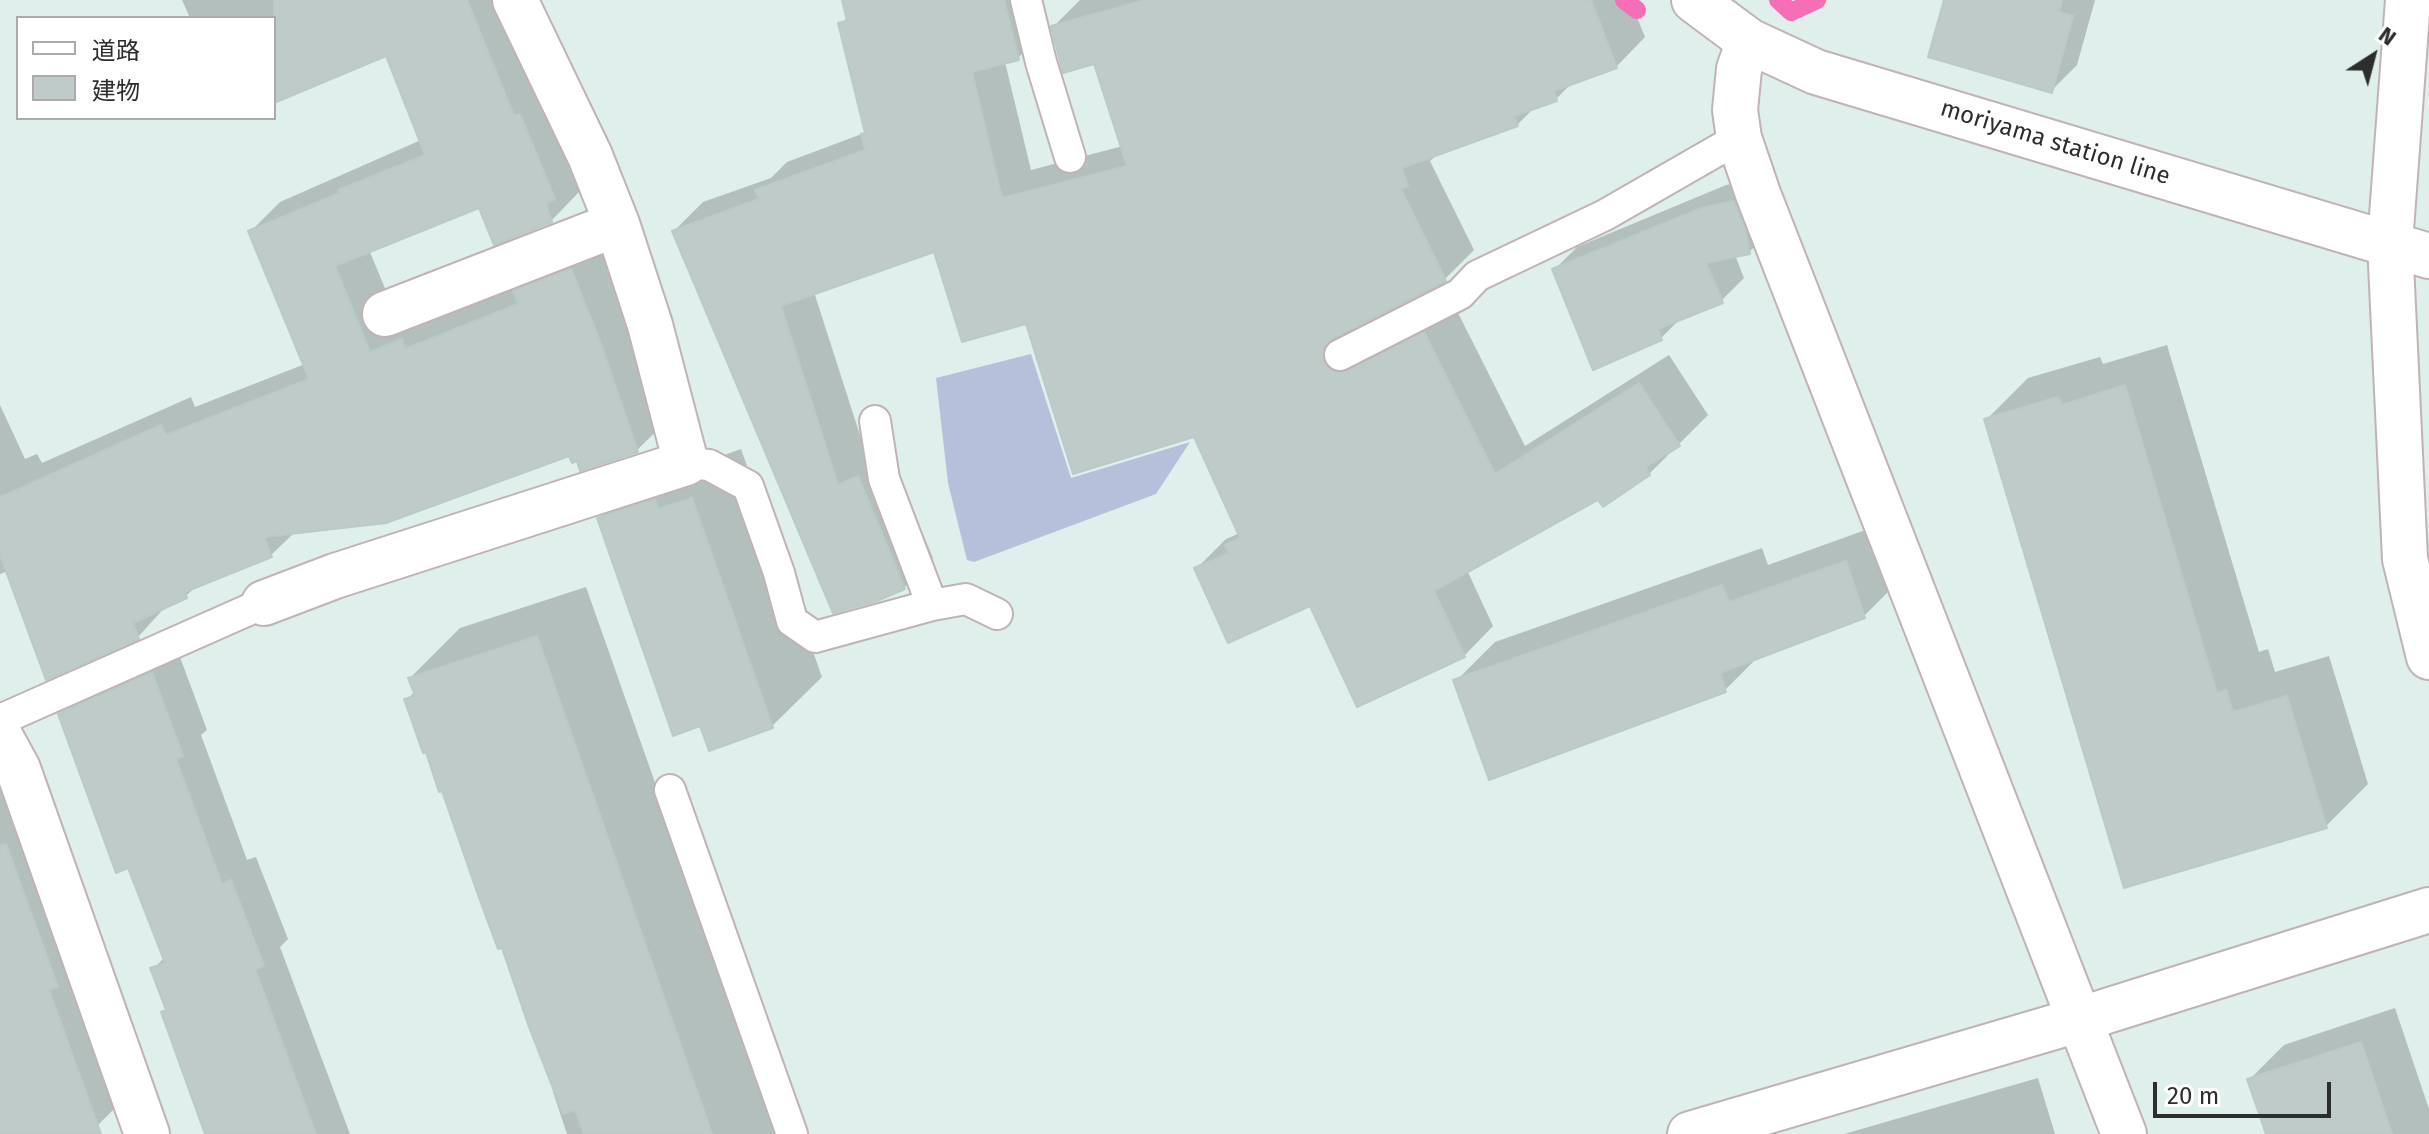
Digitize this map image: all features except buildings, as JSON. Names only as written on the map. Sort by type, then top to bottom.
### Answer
[{"type":"street","points":[[264,603],[335,576],[686,463],[650,325],[617,224],[590,156],[515,0]]},
{"type":"street","name":"moriyama station line","points":[[1694,0],[1749,41],[1816,72],[2410,250]]},
{"type":"street","points":[[2408,0],[2410,250],[2405,559],[2429,657]]},
{"type":"street","points":[[1749,41],[1738,83],[1735,110],[1739,138],[1769,223],[2124,1134]]},
{"type":"street","points":[[385,314],[617,224]]},
{"type":"street","points":[[0,736],[18,769],[147,1134]]},
{"type":"street","points":[[1690,1134],[2078,1020],[2429,910]]},
{"type":"lane","points":[[1026,0],[1070,157]]},
{"type":"lane","points":[[1340,355],[1460,294],[1477,276],[1605,215],[1739,138]]},
{"type":"lane","points":[[875,421],[884,479],[932,605]]},
{"type":"lane","points":[[686,463],[709,465],[748,486],[779,573],[792,621],[815,637],[932,605],[966,599],[997,614]]},
{"type":"lane","points":[[0,720],[264,603]]},
{"type":"lane","points":[[670,790],[792,1134]]},
{"type":"shaded area","points":[[1031,354],[1071,478],[1190,442],[1156,494],[974,562],[967,560],[948,483],[936,378]]},
{"type":"waterway","points":[[1624,0],[1637,10]]},
{"type":"waterway","points":[[1778,0],[1791,12],[1817,0]]}]
